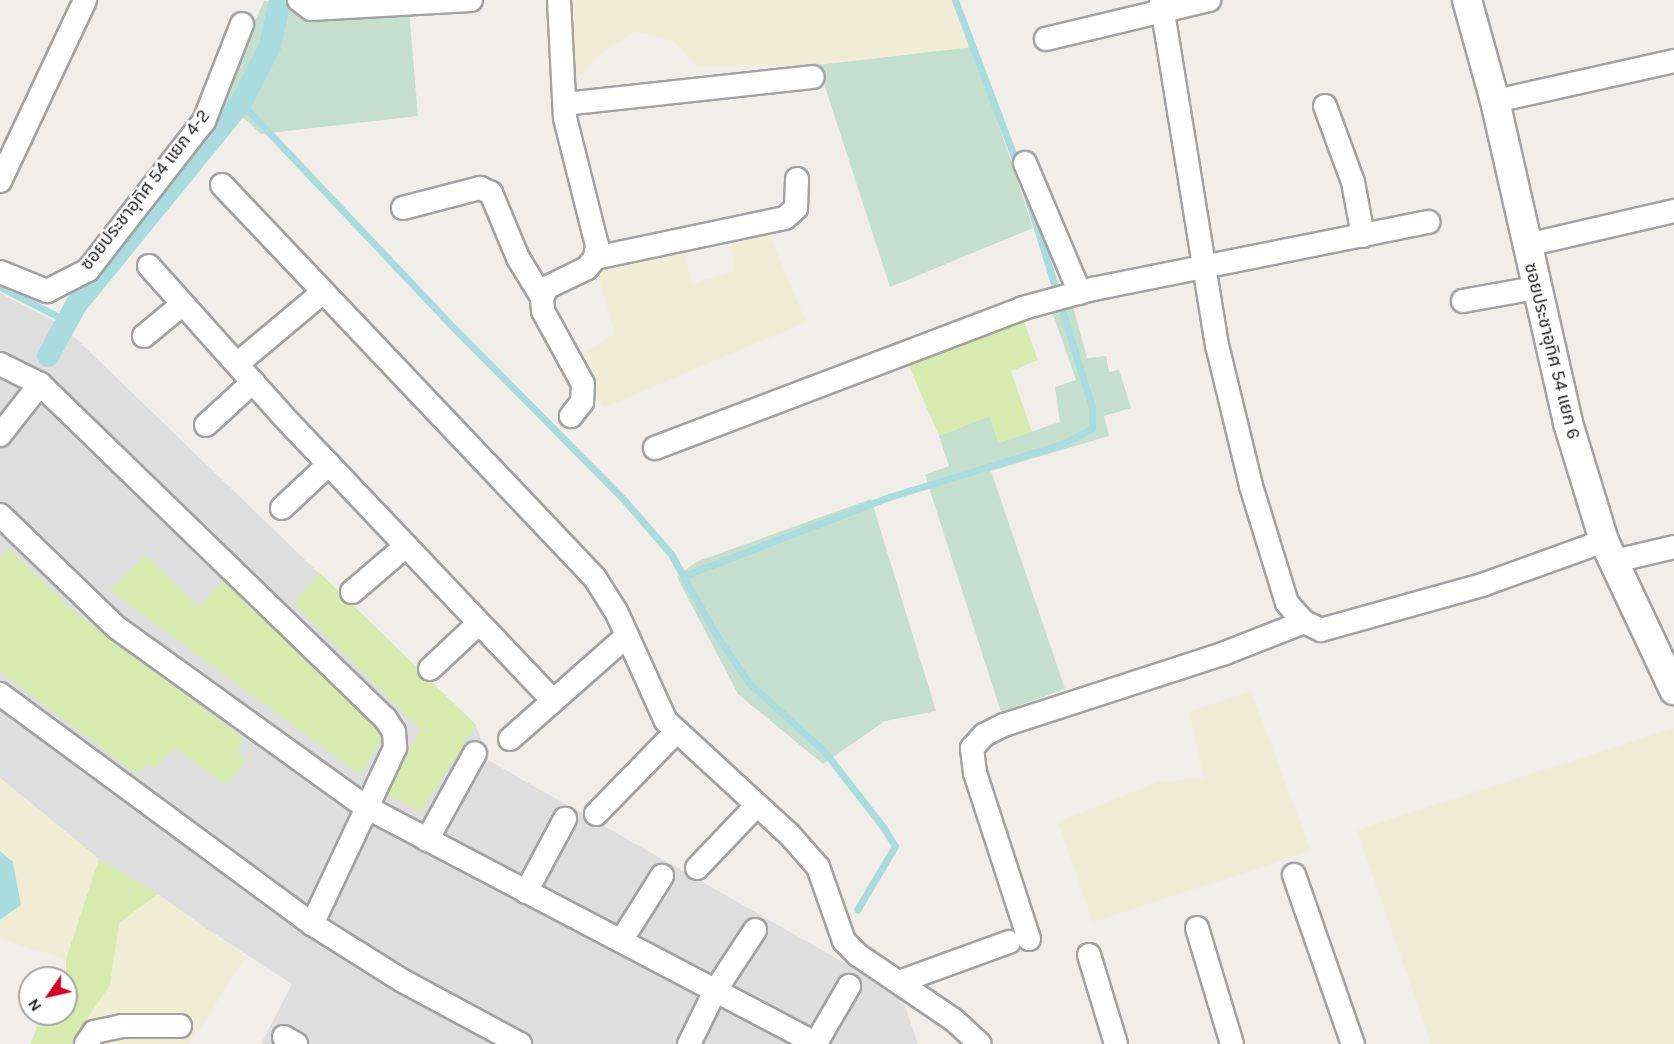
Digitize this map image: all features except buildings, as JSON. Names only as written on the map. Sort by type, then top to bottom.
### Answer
[{"type":"street","points":[[0,181],[85,0]]},
{"type":"street","points":[[299,0],[311,9],[471,0]]},
{"type":"street","points":[[542,297],[548,287],[587,268],[595,258],[597,245],[581,192],[565,105],[559,0]]},
{"type":"street","points":[[1046,39],[1161,5],[1209,0]]},
{"type":"street","name":"ซอยประชาอุทิศ 54 แยก 6","points":[[1467,0],[1495,101],[1535,288],[1568,423],[1609,551],[1674,690]]},
{"type":"street","points":[[1161,5],[1217,345],[1251,486],[1287,603],[1304,622],[1321,630],[1609,551],[1674,547]]},
{"type":"street","name":"ซอยประชาอุทิศ 54 แยก 4-2","points":[[0,272],[46,291],[88,270],[204,121],[242,24]]},
{"type":"street","points":[[1495,101],[1674,61]]},
{"type":"street","points":[[565,105],[813,77]]},
{"type":"street","points":[[1325,106],[1353,182],[1363,236]]},
{"type":"street","points":[[1025,163],[1075,294]]},
{"type":"street","points":[[595,258],[785,218],[796,207],[797,179]]},
{"type":"street","points":[[222,185],[595,578],[627,636],[650,691],[677,730],[757,805],[818,867],[844,941],[954,1020],[980,1044]]},
{"type":"street","points":[[403,208],[480,188],[491,193],[518,258],[542,297],[543,311],[583,384],[582,402],[571,416]]},
{"type":"street","points":[[1527,245],[1674,211]]},
{"type":"street","points":[[655,448],[1044,302],[1205,266],[1428,222]]},
{"type":"street","points":[[149,266],[329,464],[553,701]]},
{"type":"street","points":[[1463,301],[1535,288]]},
{"type":"street","points":[[237,364],[323,292]]},
{"type":"street","points":[[144,336],[183,304]]},
{"type":"street","points":[[0,364],[40,384],[385,718],[394,732],[395,748],[364,806],[312,924]]},
{"type":"street","points":[[206,425],[253,382]]},
{"type":"street","points":[[0,435],[40,384]]},
{"type":"street","points":[[282,508],[329,464]]},
{"type":"street","points":[[0,515],[116,627],[364,806],[816,1044],[849,986]]},
{"type":"street","points":[[352,592],[406,546]]},
{"type":"street","points":[[899,982],[1019,940],[975,773],[972,748],[984,735],[1004,725],[1225,653],[1304,622]]},
{"type":"street","points":[[430,669],[479,623]]},
{"type":"street","points":[[510,739],[627,636]]},
{"type":"street","points":[[0,694],[312,924],[403,981],[520,1044]]},
{"type":"street","points":[[596,814],[677,730]]},
{"type":"street","points":[[427,840],[475,753]]},
{"type":"street","points":[[697,868],[757,805]]},
{"type":"street","points":[[526,891],[565,819]]},
{"type":"street","points":[[1294,875],[1353,1044]]},
{"type":"street","points":[[621,941],[662,876]]},
{"type":"street","points":[[1197,928],[1232,1044]]},
{"type":"street","points":[[689,1044],[715,991],[755,930]]},
{"type":"street","points":[[1089,955],[1116,1044]]},
{"type":"street","points":[[86,1044],[94,1032],[122,1026],[180,1026]]},
{"type":"shaded area","points":[[575,0],[958,0],[973,47],[818,65],[697,67],[674,41],[635,31],[599,54],[573,83]]},
{"type":"shaded area","points":[[768,231],[806,322],[603,408],[579,356],[615,334],[597,271],[683,246],[692,284],[735,271],[729,236]]},
{"type":"shaded area","points":[[0,293],[63,326],[476,725],[488,760],[901,995],[918,1044],[261,1044],[292,984],[99,859],[0,778]]},
{"type":"shaded area","points":[[1251,691],[1311,851],[1093,922],[1058,822],[1158,782],[1204,778],[1189,712]]},
{"type":"shaded area","points":[[1674,728],[1674,1044],[1431,1044],[1357,830]]},
{"type":"shaded area","points":[[0,778],[99,859],[66,959],[0,939],[0,920],[21,905],[13,862],[0,851]]},
{"type":"shaded area","points":[[158,894],[246,957],[190,1044],[119,1044],[85,1022],[110,985],[119,923]]},
{"type":"green space","points":[[264,1],[288,4],[311,15],[409,11],[418,116],[261,134],[245,119],[225,109],[228,79]]},
{"type":"green space","points":[[973,47],[1033,228],[890,287],[818,65]]},
{"type":"green space","points":[[1072,302],[1087,358],[1106,356],[1109,372],[1119,370],[1131,408],[1104,416],[1109,436],[991,471],[1065,689],[1001,712],[925,475],[949,466],[939,436],[990,416],[998,443],[1060,422],[1055,387],[1076,380],[1051,308]]},
{"type":"green space","points":[[1021,313],[1038,360],[1011,371],[1032,432],[997,443],[990,416],[939,436],[906,359]]},
{"type":"green space","points":[[871,499],[936,711],[885,721],[823,764],[738,694],[677,577],[696,562]]},
{"type":"green space","points":[[9,548],[77,614],[244,739],[237,752],[247,759],[227,785],[174,747],[155,769],[147,762],[137,774],[0,671],[0,558]]},
{"type":"green space","points":[[146,555],[199,607],[224,580],[385,734],[360,775],[110,590]]},
{"type":"green space","points":[[320,573],[476,725],[421,812],[386,793],[420,730],[293,603]]},
{"type":"green space","points":[[99,859],[158,894],[119,923],[110,985],[85,1022],[78,1044],[30,1044],[38,1026],[78,1026],[78,966],[66,966],[66,959]]},
{"type":"water","points":[[0,851],[13,862],[21,905],[0,920]]},
{"type":"waterway","points":[[48,356],[76,305],[241,103],[270,46],[280,0]]},
{"type":"waterway","points":[[955,0],[1017,164]]},
{"type":"waterway","points":[[241,103],[455,329],[625,501],[671,554],[715,633],[749,683],[824,751],[884,828],[895,846],[857,910]]},
{"type":"waterway","points":[[684,576],[889,497],[1062,444],[1092,428],[1092,407],[1026,192]]},
{"type":"waterway","points":[[0,287],[67,321]]}]
